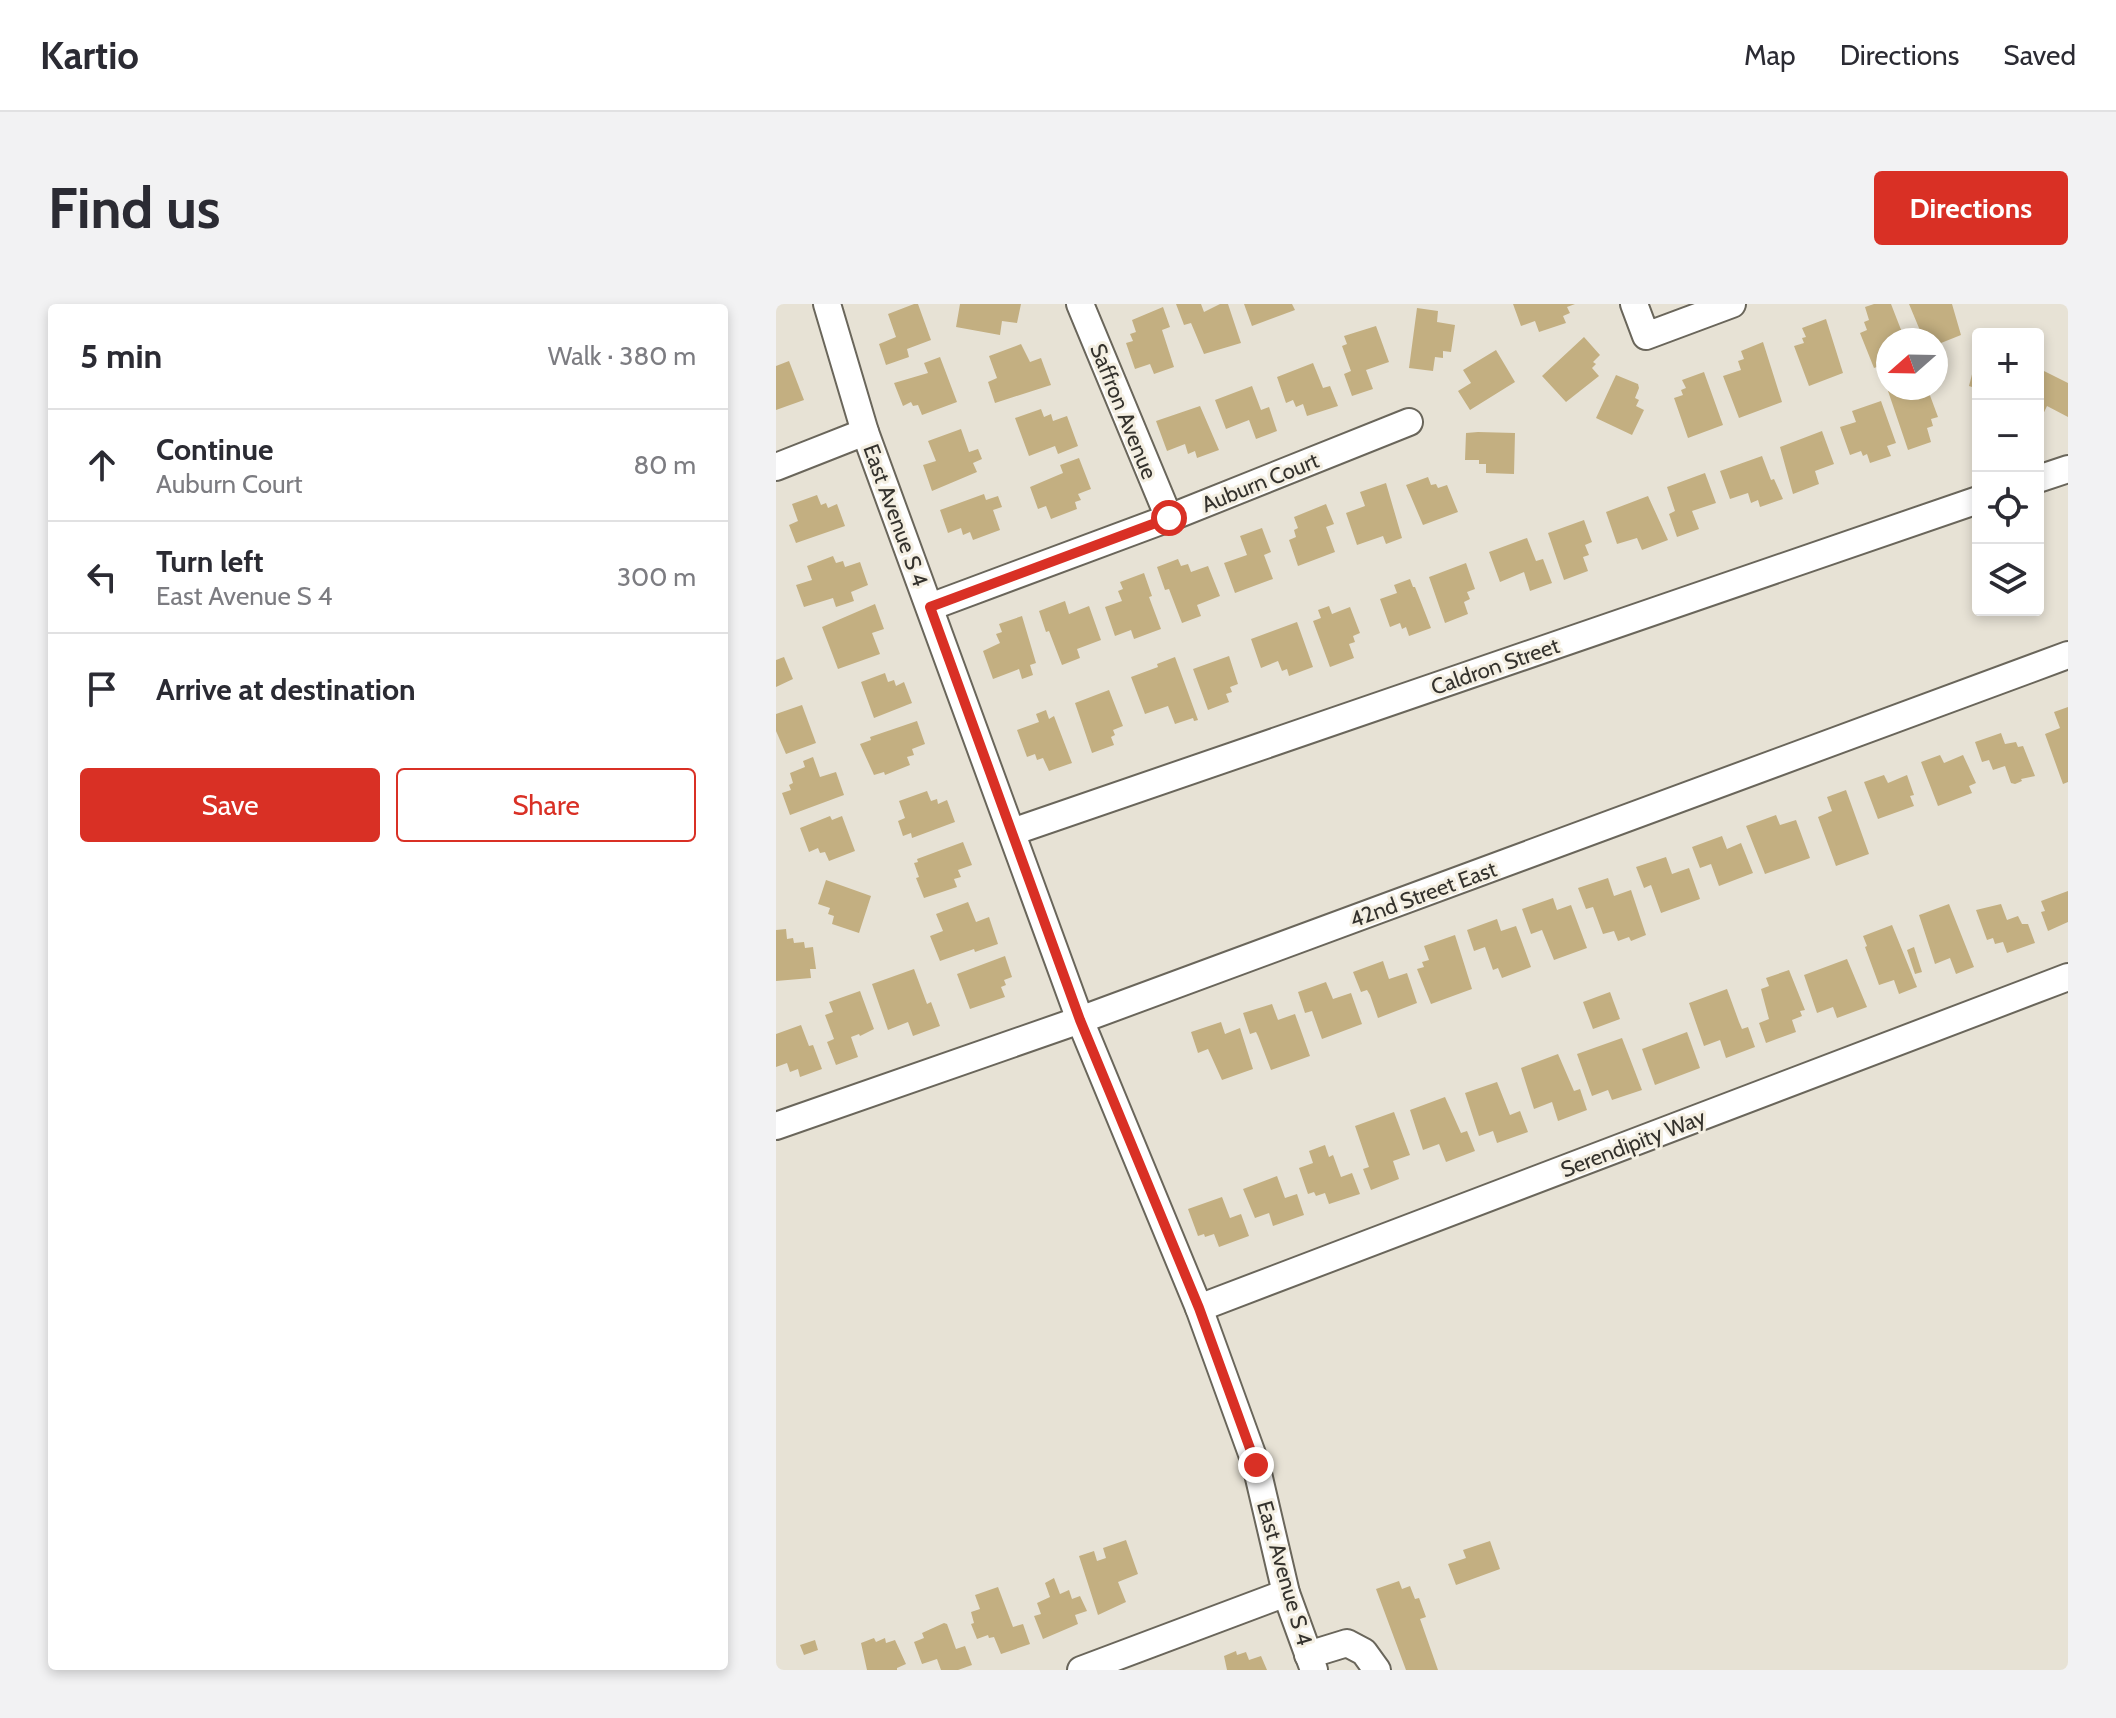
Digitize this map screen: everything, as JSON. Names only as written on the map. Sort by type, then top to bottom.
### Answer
[{"type":"street","name":"East Avenue S 4","points":[[827,304],[865,432],[1080,1020],[1199,1308],[1256,1465],[1286,1593],[1311,1663]]},
{"type":"street","name":"Saffron Avenue","points":[[1080,304],[1169,518]]},
{"type":"street","points":[[1634,304],[1646,336],[1732,304]]},
{"type":"street","name":"Auburn Court","points":[[930,607],[1169,518],[1409,422]]},
{"type":"street","points":[[776,467],[865,432]]},
{"type":"street","points":[[2044,477],[2068,469]]},
{"type":"street","name":"Caldron Street","points":[[1012,832],[1972,502]]},
{"type":"street","name":"42nd Street East","points":[[776,1126],[1080,1020],[2068,655]]},
{"type":"street","name":"Serendipity Way","points":[[1199,1308],[2068,977]]},
{"type":"street","points":[[1081,1670],[1286,1593]]},
{"type":"street","points":[[1311,1663],[1347,1643],[1364,1652],[1377,1670]]},
{"type":"building","points":[[918,304],[931,340],[907,349],[909,357],[886,365],[879,344],[896,337],[888,314]]},
{"type":"building","points":[[960,304],[1021,304],[1017,323],[1002,321],[1000,335],[956,327]]},
{"type":"building","points":[[1176,304],[1201,304],[1204,312],[1220,304],[1228,304],[1241,343],[1204,354],[1191,323],[1184,325]]},
{"type":"building","points":[[1244,304],[1292,304],[1295,310],[1252,326]]},
{"type":"building","points":[[1513,304],[1575,304],[1567,307],[1570,313],[1563,316],[1566,323],[1539,332],[1535,321],[1521,326]]},
{"type":"building","points":[[1891,304],[1900,328],[1876,328],[1874,368],[1860,333],[1867,330],[1864,322],[1869,320],[1865,307]]},
{"type":"building","points":[[1909,304],[1952,304],[1961,335],[1948,340],[1948,328],[1919,328]]},
{"type":"building","points":[[1163,307],[1170,327],[1162,330],[1174,367],[1154,374],[1150,364],[1135,369],[1126,343],[1133,341],[1130,334],[1136,332],[1132,320]]},
{"type":"building","points":[[1417,308],[1438,311],[1437,322],[1455,325],[1451,352],[1443,351],[1443,358],[1435,357],[1433,371],[1409,368]]},
{"type":"building","points":[[1826,319],[1843,373],[1809,386],[1794,346],[1804,343],[1802,338],[1806,337],[1802,328]]},
{"type":"building","points":[[1376,326],[1389,362],[1366,370],[1373,389],[1352,396],[1344,374],[1351,371],[1342,346],[1347,344],[1344,336]]},
{"type":"building","points":[[1584,337],[1600,355],[1592,368],[1599,376],[1566,402],[1542,376]]},
{"type":"building","points":[[1763,342],[1782,402],[1739,418],[1723,376],[1741,370],[1738,361],[1744,359],[1741,351]]},
{"type":"building","points":[[1021,344],[1030,362],[1041,358],[1051,385],[995,403],[988,382],[997,378],[989,356]]},
{"type":"building","points":[[1496,350],[1515,382],[1470,410],[1458,391],[1471,383],[1463,370]]},
{"type":"building","points":[[940,357],[957,402],[922,415],[918,405],[913,406],[911,402],[903,406],[894,383],[928,373],[924,363]]},
{"type":"building","points":[[789,361],[804,400],[776,410],[776,366]]},
{"type":"building","points":[[1313,363],[1323,388],[1330,386],[1338,406],[1307,416],[1303,404],[1296,407],[1293,400],[1286,403],[1277,377]]},
{"type":"building","points":[[2044,371],[2068,383],[2068,417],[2047,406],[2044,412]]},
{"type":"building","points":[[1704,372],[1723,425],[1688,438],[1674,398],[1683,395],[1681,390],[1686,388],[1682,380]]},
{"type":"building","points":[[1616,375],[1638,384],[1635,398],[1639,400],[1636,406],[1644,410],[1632,435],[1596,418]]},
{"type":"building","points":[[1252,386],[1261,410],[1269,407],[1277,431],[1256,439],[1249,420],[1226,429],[1215,400]]},
{"type":"building","points":[[1891,400],[1932,400],[1938,417],[1931,419],[1933,426],[1927,428],[1931,442],[1908,450]]},
{"type":"building","points":[[1881,401],[1896,443],[1887,446],[1891,456],[1870,463],[1867,454],[1863,456],[1861,451],[1850,455],[1840,427],[1856,422],[1852,411]]},
{"type":"building","points":[[1200,406],[1219,450],[1197,458],[1195,451],[1188,454],[1185,444],[1167,451],[1156,421]]},
{"type":"building","points":[[1041,409],[1044,417],[1051,414],[1053,421],[1067,416],[1078,446],[1058,454],[1055,446],[1029,456],[1015,418]]},
{"type":"building","points":[[961,429],[969,452],[978,449],[982,459],[973,463],[977,472],[932,491],[923,465],[936,461],[928,441]]},
{"type":"building","points":[[1822,431],[1834,464],[1815,471],[1819,484],[1793,494],[1780,447]]},
{"type":"building","points":[[1466,433],[1515,433],[1514,474],[1486,473],[1486,464],[1479,464],[1479,460],[1465,460]]},
{"type":"building","points":[[1762,456],[1771,480],[1774,479],[1783,499],[1760,507],[1758,500],[1751,503],[1748,493],[1730,499],[1720,471]]},
{"type":"building","points":[[1079,458],[1091,489],[1078,494],[1081,500],[1075,502],[1077,509],[1051,519],[1046,506],[1038,509],[1030,487],[1063,473],[1060,465]]},
{"type":"building","points":[[1705,473],[1716,503],[1692,511],[1699,529],[1677,537],[1669,514],[1675,511],[1667,487]]},
{"type":"building","points":[[1428,477],[1431,485],[1436,484],[1438,488],[1447,485],[1458,512],[1423,525],[1406,485]]},
{"type":"building","points":[[1386,483],[1402,538],[1386,544],[1383,536],[1357,545],[1346,513],[1365,506],[1360,492]]},
{"type":"building","points":[[984,494],[986,500],[998,496],[1002,507],[993,510],[1000,530],[973,540],[970,532],[963,535],[961,528],[948,533],[940,510]]},
{"type":"building","points":[[817,495],[821,505],[826,503],[828,508],[837,504],[845,526],[796,543],[789,525],[798,521],[792,504]]},
{"type":"building","points":[[1648,496],[1668,540],[1642,550],[1637,538],[1617,544],[1606,512]]},
{"type":"building","points":[[1326,504],[1334,524],[1326,527],[1335,552],[1298,566],[1289,540],[1296,537],[1294,530],[1298,528],[1294,517]]},
{"type":"building","points":[[1584,520],[1592,542],[1585,545],[1589,555],[1583,557],[1588,571],[1564,580],[1548,533]]},
{"type":"building","points":[[1262,528],[1271,552],[1264,555],[1273,579],[1235,593],[1224,563],[1247,555],[1240,536]]},
{"type":"building","points":[[1527,538],[1536,561],[1543,559],[1552,583],[1530,591],[1524,572],[1500,582],[1489,552]]},
{"type":"building","points":[[833,556],[836,563],[843,561],[845,567],[860,562],[868,585],[851,592],[854,601],[836,607],[833,598],[804,607],[796,585],[812,580],[807,566]]},
{"type":"building","points":[[1178,559],[1181,566],[1188,564],[1191,572],[1208,566],[1220,596],[1197,605],[1201,616],[1182,623],[1157,567]]},
{"type":"building","points":[[1466,563],[1475,589],[1467,592],[1470,599],[1464,602],[1468,614],[1445,623],[1429,577]]},
{"type":"building","points":[[1144,573],[1161,629],[1134,639],[1131,630],[1115,636],[1105,607],[1122,601],[1118,591],[1123,589],[1120,582]]},
{"type":"building","points":[[1410,579],[1431,628],[1409,636],[1406,627],[1402,629],[1400,623],[1390,627],[1380,599],[1397,593],[1394,585]]},
{"type":"building","points":[[1065,601],[1069,614],[1089,606],[1101,640],[1077,649],[1080,658],[1062,665],[1039,611]]},
{"type":"building","points":[[875,604],[884,629],[872,633],[880,654],[838,669],[822,627]]},
{"type":"building","points":[[1329,606],[1332,614],[1350,607],[1360,633],[1353,636],[1355,642],[1349,644],[1354,658],[1330,667],[1313,621],[1321,618],[1318,610]]},
{"type":"building","points":[[1022,616],[1036,663],[1030,665],[1033,675],[1022,679],[1019,669],[993,679],[983,651],[1000,643],[996,634],[1002,632],[999,624]]},
{"type":"building","points":[[1297,622],[1313,667],[1289,676],[1287,669],[1282,671],[1278,661],[1261,668],[1251,639]]},
{"type":"building","points":[[1229,656],[1238,684],[1230,687],[1232,692],[1226,694],[1229,702],[1208,710],[1193,669]]},
{"type":"building","points":[[784,657],[793,679],[776,687],[776,660]]},
{"type":"building","points":[[1175,657],[1198,720],[1194,721],[1193,718],[1175,724],[1168,706],[1145,714],[1131,677]]},
{"type":"building","points":[[885,673],[888,682],[894,680],[896,686],[904,682],[912,703],[874,718],[861,682]]},
{"type":"building","points":[[1109,690],[1123,726],[1113,730],[1115,735],[1111,737],[1114,745],[1092,753],[1075,703]]},
{"type":"building","points":[[802,705],[816,743],[786,754],[776,731],[776,714]]},
{"type":"building","points":[[2068,707],[2068,782],[2063,784],[2045,734],[2060,728],[2054,712]]},
{"type":"building","points":[[1046,710],[1049,719],[1054,716],[1072,763],[1049,771],[1043,758],[1037,760],[1035,754],[1027,757],[1017,730],[1039,722],[1036,714]]},
{"type":"building","points":[[917,721],[925,744],[912,749],[914,755],[907,757],[910,765],[885,775],[884,772],[874,775],[860,744],[871,740],[870,737]]},
{"type":"building","points":[[2001,733],[2005,744],[2016,742],[2018,747],[2023,746],[2035,776],[2011,783],[2005,766],[1993,770],[1989,760],[1982,762],[1975,742]]},
{"type":"building","points":[[1940,755],[1944,763],[1963,755],[1976,783],[1969,786],[1972,793],[1938,806],[1921,762]]},
{"type":"building","points":[[813,757],[820,777],[836,772],[844,795],[790,815],[782,793],[791,790],[789,785],[793,783],[790,773],[805,767],[803,761]]},
{"type":"building","points":[[1884,775],[1888,783],[1907,775],[1914,795],[1910,796],[1914,806],[1878,819],[1864,782]]},
{"type":"building","points":[[1846,790],[1869,854],[1836,866],[1818,817],[1832,811],[1827,797]]},
{"type":"building","points":[[927,791],[931,801],[937,799],[938,804],[947,800],[955,822],[912,838],[911,833],[903,836],[898,821],[905,818],[899,801]]},
{"type":"building","points":[[1776,815],[1780,825],[1796,820],[1810,858],[1765,874],[1746,826]]},
{"type":"building","points":[[830,816],[832,820],[842,816],[855,851],[829,861],[825,852],[820,853],[818,848],[809,852],[800,828]]},
{"type":"building","points":[[1722,836],[1727,849],[1741,843],[1753,873],[1719,886],[1711,864],[1700,868],[1692,847]]},
{"type":"building","points":[[963,842],[972,865],[958,870],[961,877],[954,879],[957,887],[924,898],[914,863],[918,862],[917,859]]},
{"type":"building","points":[[1666,857],[1672,874],[1689,868],[1700,899],[1661,913],[1651,885],[1644,888],[1636,867]]},
{"type":"building","points":[[1608,878],[1614,896],[1631,890],[1646,935],[1631,941],[1629,937],[1618,941],[1614,931],[1603,934],[1593,907],[1586,909],[1578,888]]},
{"type":"building","points":[[826,880],[871,896],[859,933],[832,924],[834,916],[828,914],[830,908],[818,904]]},
{"type":"building","points":[[2068,891],[2068,922],[2048,931],[2041,912],[2045,911],[2041,901]]},
{"type":"building","points":[[1553,898],[1557,910],[1571,905],[1587,948],[1554,960],[1542,930],[1531,934],[1522,909]]},
{"type":"building","points":[[968,902],[976,922],[989,917],[998,944],[940,961],[930,936],[943,931],[936,914]]},
{"type":"building","points":[[1949,904],[1974,967],[1956,974],[1950,958],[1935,964],[1919,915]]},
{"type":"building","points":[[2001,904],[2007,920],[2018,916],[2022,924],[2028,924],[2035,943],[2007,953],[2003,942],[1995,944],[1993,938],[1987,940],[1976,910]]},
{"type":"building","points":[[1497,919],[1501,931],[1516,926],[1531,967],[1502,978],[1498,968],[1493,970],[1485,947],[1474,951],[1467,930]]},
{"type":"building","points":[[1892,925],[1917,987],[1899,994],[1894,980],[1879,985],[1863,936]]},
{"type":"building","points":[[786,929],[787,939],[793,938],[794,943],[804,942],[805,948],[813,947],[816,969],[810,969],[811,978],[776,981],[776,930]]},
{"type":"building","points":[[1455,935],[1472,989],[1431,1004],[1417,969],[1424,967],[1422,962],[1429,960],[1424,946]]},
{"type":"building","points":[[1914,947],[1922,972],[1915,974],[1907,950]]},
{"type":"building","points":[[1005,956],[1012,977],[1004,980],[1006,985],[1001,987],[1005,997],[970,1009],[957,974]]},
{"type":"building","points":[[1847,959],[1867,1007],[1837,1018],[1833,1007],[1817,1013],[1804,975]]},
{"type":"building","points":[[1383,961],[1389,979],[1407,973],[1417,1003],[1378,1018],[1370,995],[1367,990],[1361,992],[1353,972]]},
{"type":"building","points":[[914,969],[927,1004],[931,1002],[940,1026],[913,1036],[908,1022],[888,1030],[872,984]]},
{"type":"building","points":[[1789,970],[1805,1010],[1800,1011],[1802,1016],[1792,1020],[1796,1032],[1766,1043],[1759,1023],[1769,1019],[1761,989],[1769,986],[1766,978]]},
{"type":"building","points":[[1326,982],[1333,999],[1351,993],[1362,1024],[1322,1039],[1312,1011],[1305,1013],[1298,992]]},
{"type":"building","points":[[1727,989],[1742,1029],[1748,1027],[1755,1047],[1726,1058],[1720,1040],[1704,1046],[1689,1003]]},
{"type":"building","points":[[860,991],[874,1029],[851,1037],[858,1057],[836,1065],[827,1042],[834,1039],[825,1015],[833,1012],[829,1002]]},
{"type":"building","points":[[1610,992],[1620,1019],[1593,1029],[1583,1002]]},
{"type":"building","points":[[1272,1004],[1278,1020],[1295,1014],[1310,1056],[1271,1070],[1258,1036],[1256,1032],[1250,1034],[1243,1013]]},
{"type":"building","points":[[1221,1022],[1225,1034],[1240,1028],[1253,1069],[1222,1080],[1208,1049],[1198,1053],[1191,1032]]},
{"type":"building","points":[[801,1025],[822,1069],[800,1077],[798,1069],[790,1072],[787,1063],[776,1067],[776,1034]]},
{"type":"building","points":[[1687,1032],[1700,1068],[1655,1085],[1642,1049]]},
{"type":"building","points":[[1622,1038],[1642,1090],[1612,1100],[1608,1090],[1592,1096],[1577,1054]]},
{"type":"building","points":[[1558,1054],[1574,1091],[1580,1089],[1587,1110],[1558,1121],[1552,1102],[1534,1109],[1521,1068]]},
{"type":"building","points":[[1497,1082],[1510,1115],[1520,1111],[1528,1132],[1497,1143],[1493,1131],[1479,1136],[1465,1093]]},
{"type":"building","points":[[1445,1097],[1461,1133],[1467,1131],[1475,1151],[1446,1162],[1439,1144],[1423,1150],[1410,1110]]},
{"type":"building","points":[[1394,1112],[1410,1155],[1393,1161],[1399,1179],[1371,1190],[1363,1169],[1369,1167],[1355,1126]]},
{"type":"building","points":[[1325,1145],[1329,1157],[1333,1155],[1341,1177],[1352,1173],[1360,1194],[1329,1204],[1325,1193],[1316,1196],[1314,1192],[1308,1194],[1299,1168],[1313,1163],[1309,1151]]},
{"type":"building","points":[[1277,1176],[1285,1198],[1297,1194],[1304,1215],[1273,1226],[1269,1213],[1255,1218],[1243,1189]]},
{"type":"building","points":[[1222,1197],[1230,1218],[1241,1214],[1249,1236],[1219,1247],[1214,1234],[1198,1236],[1188,1209]]},
{"type":"building","points":[[1126,1540],[1138,1574],[1118,1582],[1126,1602],[1098,1615],[1079,1556],[1094,1551],[1097,1561],[1106,1558],[1103,1548]]},
{"type":"building","points":[[1490,1541],[1500,1569],[1456,1585],[1448,1564],[1466,1558],[1463,1550]]},
{"type":"building","points":[[1054,1578],[1060,1594],[1069,1590],[1072,1599],[1080,1596],[1087,1611],[1075,1615],[1078,1624],[1043,1639],[1034,1616],[1041,1614],[1037,1603],[1050,1597],[1045,1583]]},
{"type":"building","points":[[1399,1581],[1402,1589],[1410,1586],[1415,1599],[1419,1598],[1426,1617],[1420,1619],[1438,1670],[1406,1670],[1376,1589]]},
{"type":"building","points":[[998,1587],[1013,1627],[1023,1624],[1030,1644],[1001,1654],[994,1637],[989,1638],[988,1635],[977,1639],[971,1624],[974,1623],[971,1612],[980,1609],[975,1595]]},
{"type":"building","points":[[944,1623],[956,1649],[965,1646],[972,1665],[958,1670],[941,1670],[937,1659],[922,1664],[914,1642],[924,1638],[922,1633]]},
{"type":"building","points":[[874,1638],[876,1642],[885,1638],[886,1643],[895,1640],[906,1664],[897,1670],[867,1670],[861,1643]]},
{"type":"building","points":[[815,1640],[818,1650],[804,1655],[800,1645]]},
{"type":"building","points":[[1236,1651],[1237,1655],[1246,1652],[1249,1660],[1261,1656],[1267,1670],[1227,1670],[1224,1656]]},
{"type":"route","points":[[1169,518],[930,607],[1080,1020],[1199,1308],[1256,1465]]}]
